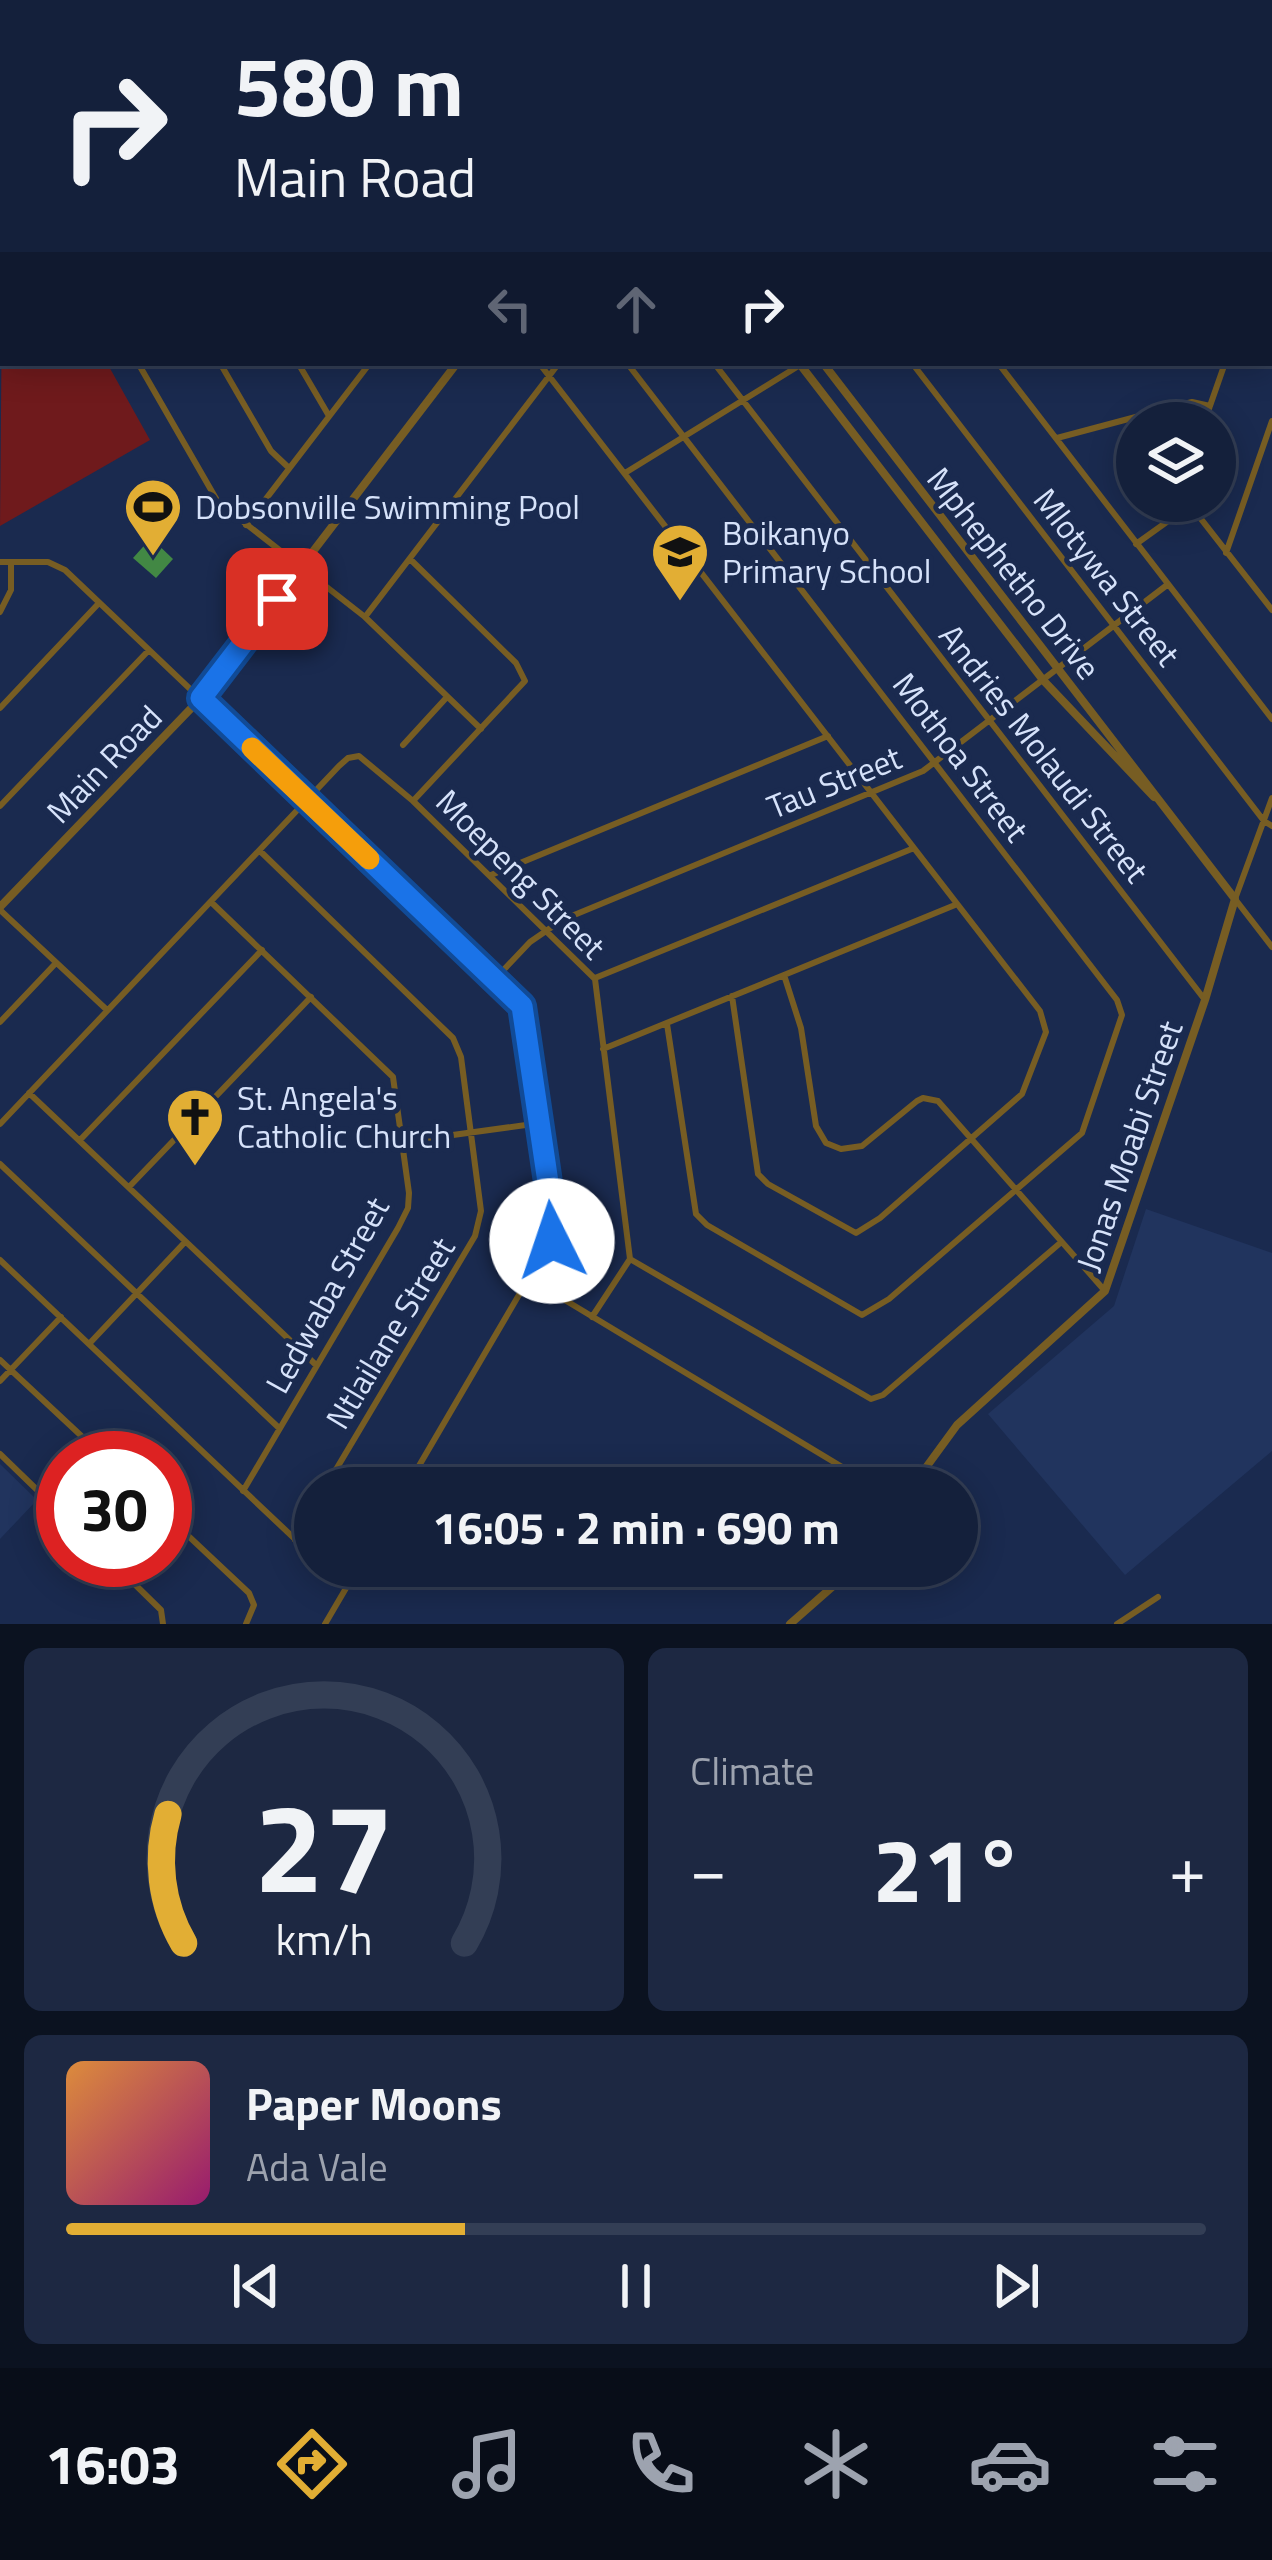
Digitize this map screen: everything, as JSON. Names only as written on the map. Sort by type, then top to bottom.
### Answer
[{"type":"street","points":[[140,366],[218,502],[364,617],[481,729]]},
{"type":"street","points":[[222,366],[266,443],[290,468]]},
{"type":"street","points":[[300,366],[329,416]]},
{"type":"street","points":[[246,525],[368,366]]},
{"type":"street","name":"Main Road","points":[[0,909],[201,698],[455,366]]},
{"type":"street","points":[[541,366],[1040,1010],[1046,1026],[1026,1088],[861,1231],[843,1228],[787,1195],[762,1179],[755,1167],[732,996]]},
{"type":"street","points":[[364,617],[557,366]]},
{"type":"street","name":"Mothoa Street","points":[[629,366],[1122,1010],[1085,1129],[1016,1190]]},
{"type":"street","name":"Andries Molaudi Street","points":[[715,366],[1205,1000]]},
{"type":"street","points":[[626,473],[798,366]]},
{"type":"street","name":"Mphephetho Drive","points":[[803,366],[1043,680],[1168,811]]},
{"type":"street","name":"Mphephetho Drive","points":[[825,366],[1235,899]]},
{"type":"street","name":"Mlotywa Street","points":[[914,366],[1268,823]]},
{"type":"street","points":[[1000,366],[1272,719]]},
{"type":"street","points":[[1211,402],[1224,366]]},
{"type":"street","points":[[1226,553],[1272,421]]},
{"type":"street","points":[[1056,438],[1116,422]]},
{"type":"street","points":[[1136,544],[1164,522]]},
{"type":"street","points":[[1202,522],[1272,610]]},
{"type":"street","points":[[410,559],[523,671],[523,685],[413,801]]},
{"type":"street","points":[[0,562],[59,566],[496,979],[525,1012],[554,1235],[418,1467]]},
{"type":"street","points":[[0,612],[11,590],[11,562]]},
{"type":"street","name":"Tau Street","points":[[496,979],[546,928],[936,763],[1167,585]]},
{"type":"street","points":[[0,708],[100,603]]},
{"type":"street","points":[[0,806],[149,650]]},
{"type":"street","points":[[403,745],[447,698]]},
{"type":"street","points":[[491,875],[828,736]]},
{"type":"street","name":"Moepeng Street","points":[[307,800],[348,758],[365,759],[595,979],[630,1259]]},
{"type":"street","name":"Jonas Moabi Street","points":[[926,1467],[957,1425],[1105,1291],[1235,899],[1268,823],[1272,798]]},
{"type":"street","points":[[0,1124],[307,800]]},
{"type":"street","points":[[595,979],[914,848]]},
{"type":"street","name":"Ntlailane Street","points":[[260,851],[454,1038],[461,1057],[481,1211],[475,1236],[338,1467]]},
{"type":"street","points":[[1235,899],[1272,947]]},
{"type":"street","name":"Ledwaba Street","points":[[212,902],[393,1077],[409,1193],[406,1214],[243,1491]]},
{"type":"street","points":[[603,1048],[956,904]]},
{"type":"street","points":[[0,909],[108,1011]]},
{"type":"street","points":[[80,1140],[262,950]]},
{"type":"street","points":[[0,1022],[56,963]]},
{"type":"street","points":[[784,975],[802,1028],[816,1126],[826,1143],[841,1149],[862,1146],[923,1098],[946,1108],[1105,1291]]},
{"type":"street","points":[[129,1187],[310,997]]},
{"type":"street","points":[[667,1024],[696,1214],[707,1226],[855,1313],[862,1316],[876,1310],[1016,1190]]},
{"type":"street","points":[[29,1093],[316,1365]]},
{"type":"street","points":[[402,1142],[540,1123]]},
{"type":"street","points":[[0,1164],[279,1428]]},
{"type":"street","points":[[88,1344],[185,1242]]},
{"type":"street","points":[[592,1317],[630,1259],[871,1399],[883,1395],[1060,1243]]},
{"type":"street","points":[[0,1259],[294,1539]]},
{"type":"street","points":[[530,1279],[842,1467]]},
{"type":"street","points":[[0,1381],[61,1317]]},
{"type":"street","points":[[0,1360],[76,1431]]},
{"type":"street","points":[[0,1454],[36,1488]]},
{"type":"street","points":[[192,1539],[249,1593],[254,1605],[246,1624]]},
{"type":"street","points":[[138,1587],[161,1610],[163,1624]]},
{"type":"street","points":[[325,1624],[346,1587]]},
{"type":"street","points":[[790,1624],[832,1587]]},
{"type":"street","points":[[1117,1624],[1159,1597]]},
{"type":"shaded area","points":[[1,366],[109,366],[150,440],[0,526]]},
{"type":"shaded area","name":"Dobsonville Swimming Pool","points":[[151,538],[173,559],[156,578],[133,558]]},
{"type":"shaded area","points":[[1146,1209],[1272,1253],[1272,1451],[1125,1575],[988,1414],[1114,1306]]},
{"type":"shaded area","points":[[0,1464],[36,1501],[0,1539]]},
{"type":"slow traffic","points":[[252,748],[369,859]]},
{"type":"place","name":"Dobsonville Swimming Pool","points":[[153,558]]},
{"type":"place","name":"Boikanyo Primary School","points":[[680,603]]},
{"type":"place","name":"St. Angela's Catholic Church","points":[[195,1168]]},
{"type":"route","points":[[277,599],[201,698],[522,1006],[554,1223],[552,1241]]}]
